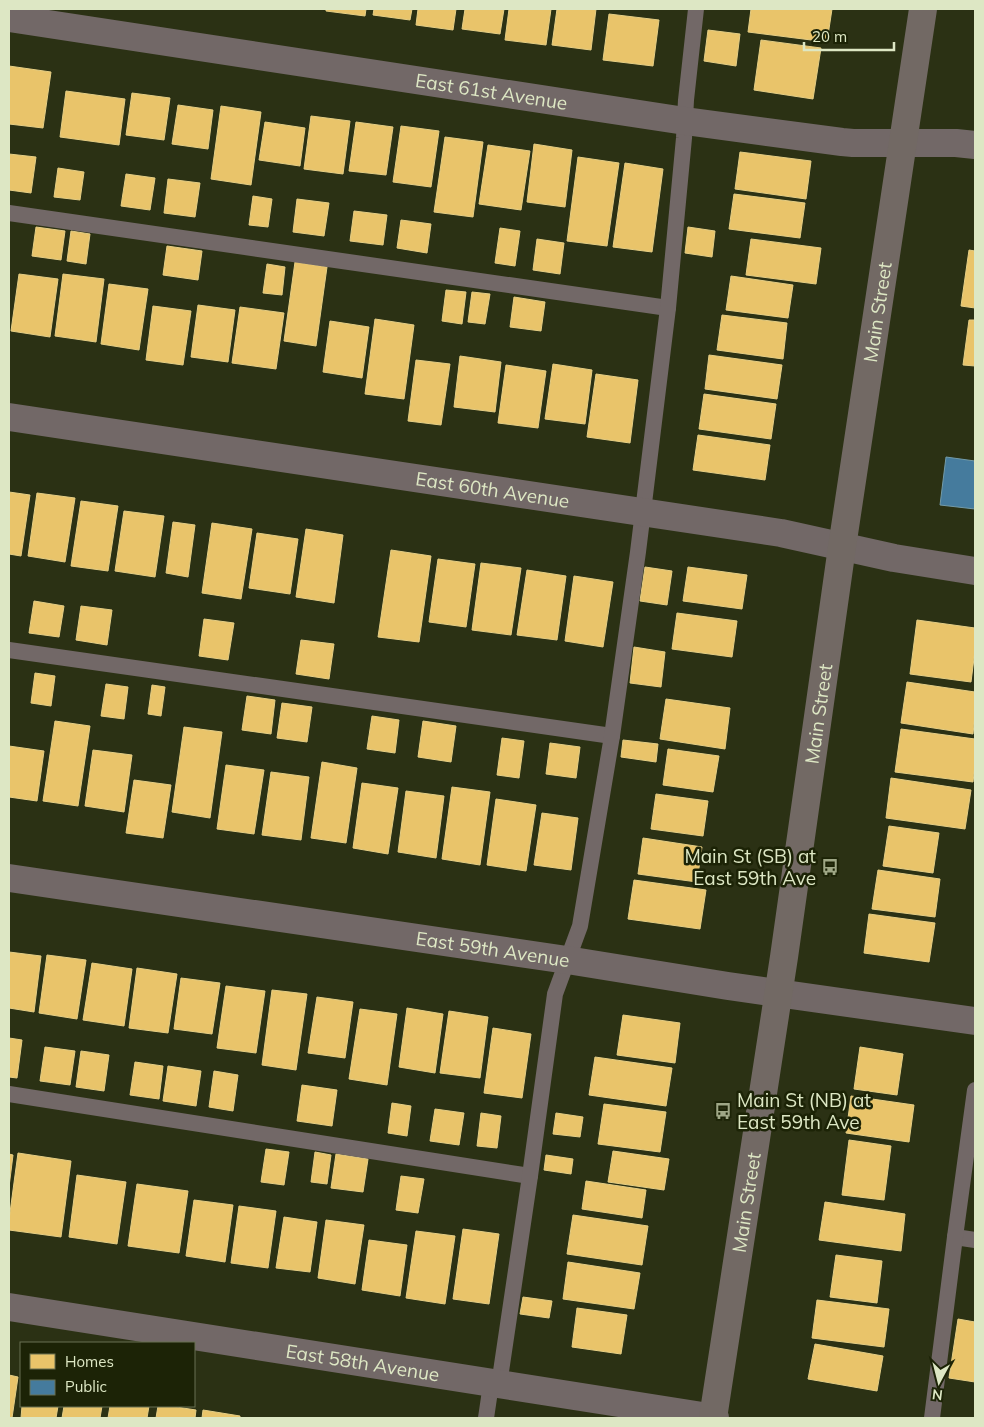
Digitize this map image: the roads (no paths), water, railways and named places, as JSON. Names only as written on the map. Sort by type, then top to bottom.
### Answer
[{"type":"main road","name":"Main Street","points":[[713,1418],[779,994],[842,547],[923,9]]},
{"type":"street","name":"East 61st Avenue","points":[[9,18],[685,121],[853,143],[904,142],[975,145]]},
{"type":"street","name":"East 60th Avenue","points":[[9,417],[781,534],[902,560],[975,571]]},
{"type":"street","name":"East 59th Avenue","points":[[9,878],[567,960],[779,994],[975,1021]]},
{"type":"street","name":"East 58th Avenue","points":[[9,1307],[713,1418]]},
{"type":"lane","points":[[486,1418],[495,1384],[530,1176],[555,994],[580,926],[612,736],[668,308],[696,9]]},
{"type":"lane","points":[[9,213],[668,308]]},
{"type":"lane","points":[[9,650],[612,736]]},
{"type":"lane","points":[[932,1418],[975,1090]]},
{"type":"lane","points":[[9,1094],[530,1176]]},
{"type":"lane","points":[[955,1237],[975,1240]]},
{"type":"place","name":"Main St (SB) at East 59th Ave","points":[[830,867]]},
{"type":"place","name":"Main St (NB) at East 59th Ave","points":[[723,1111]]}]
